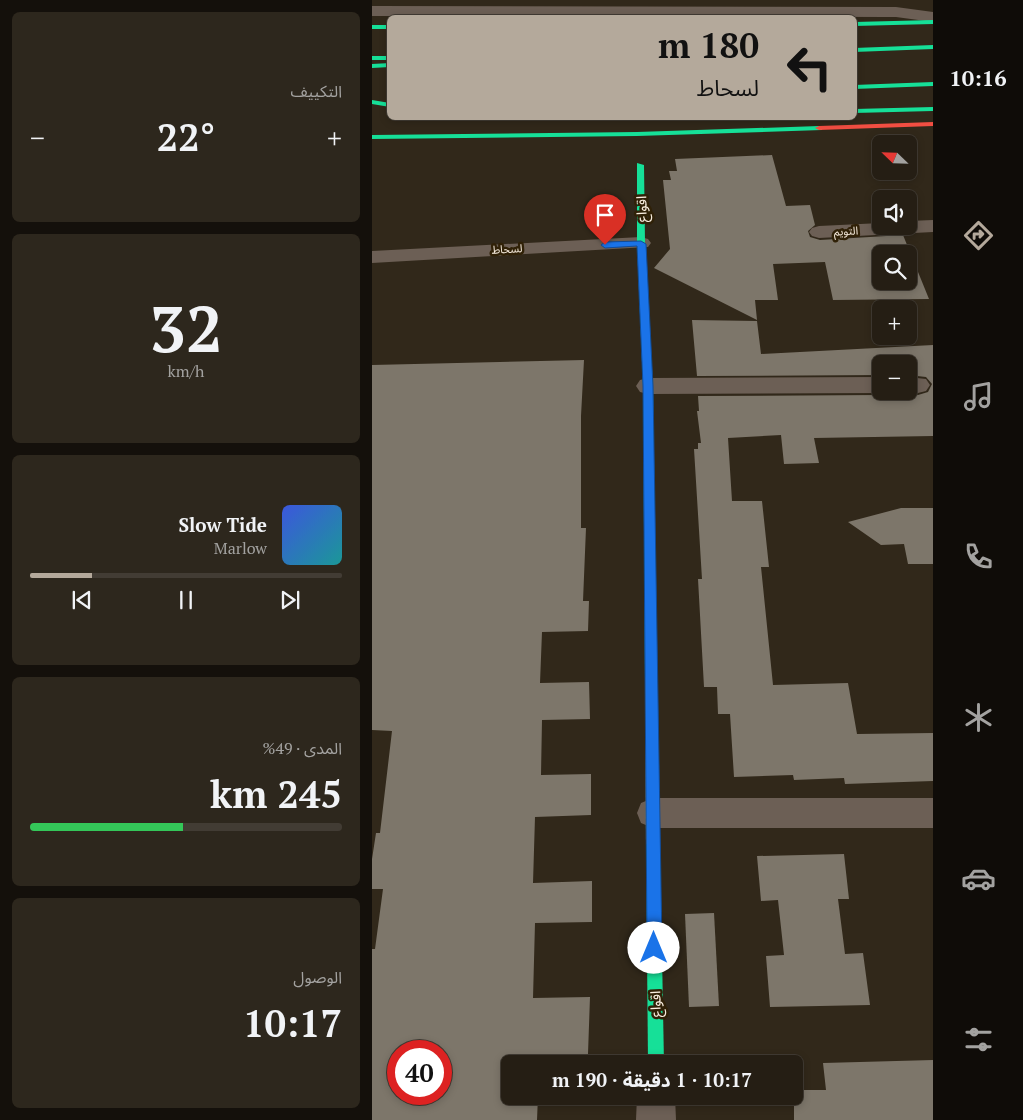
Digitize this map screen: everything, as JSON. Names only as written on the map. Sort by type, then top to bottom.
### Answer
[{"type":"main road","points":[[857,24],[932,22]]},
{"type":"main road","points":[[372,27],[387,27]]},
{"type":"main road","points":[[857,50],[932,47]]},
{"type":"main road","points":[[372,58],[387,58]]},
{"type":"main road","points":[[372,66],[387,65]]},
{"type":"main road","points":[[857,87],[932,84]]},
{"type":"main road","points":[[372,101],[387,100]]},
{"type":"main road","points":[[372,101],[387,104]]},
{"type":"main road","points":[[857,111],[932,109]]},
{"type":"main road","points":[[372,137],[637,134],[932,124]]},
{"type":"main road","name":"اقواع","points":[[640,165],[641,244],[648,386],[656,1055]]},
{"type":"street","points":[[787,0],[798,5],[824,11]]},
{"type":"street","points":[[372,11],[824,11],[896,12],[932,17]]},
{"type":"street","name":"التويم","points":[[819,232],[932,226]]},
{"type":"street","name":"لسحاط","points":[[372,257],[641,244]]},
{"type":"street","points":[[648,386],[872,385]]},
{"type":"street","points":[[653,813],[932,813]]},
{"type":"street","points":[[656,1105],[656,1120]]},
{"type":"building","points":[[772,155],[786,206],[810,205],[815,225],[808,231],[810,237],[820,240],[903,235],[907,245],[872,245],[872,290],[917,290],[917,269],[929,299],[833,300],[825,262],[773,264],[778,300],[755,300],[757,320],[654,268],[670,249],[663,180],[671,180],[669,171],[677,171],[675,159]]},
{"type":"building","points":[[692,320],[757,321],[761,354],[933,345],[933,436],[814,438],[819,463],[784,464],[781,435],[728,438],[732,501],[762,501],[769,567],[761,567],[773,685],[848,683],[857,734],[933,733],[933,781],[845,784],[844,778],[794,780],[793,775],[734,777],[730,714],[718,714],[717,687],[704,687],[698,579],[702,579],[694,449],[698,449],[698,443],[701,443],[697,411],[699,411],[698,396],[872,395],[872,400],[917,400],[917,395],[928,392],[932,384],[926,377],[917,376],[917,355],[872,355],[872,375],[697,376]]},
{"type":"building","points":[[584,360],[581,416],[581,528],[586,528],[583,601],[589,601],[588,631],[542,632],[540,683],[589,682],[590,719],[542,720],[541,775],[591,774],[591,815],[535,817],[533,883],[592,881],[592,922],[535,923],[533,998],[590,997],[588,1054],[501,1055],[501,1105],[538,1105],[537,1120],[372,1120],[372,949],[375,949],[383,889],[372,889],[372,859],[376,833],[380,833],[392,731],[372,730],[372,365]]},
{"type":"building","points":[[901,508],[933,508],[933,564],[908,564],[904,544],[881,545],[848,522]]},
{"type":"building","points":[[844,854],[849,899],[838,899],[845,954],[863,953],[870,1005],[770,1007],[766,956],[784,955],[778,900],[761,901],[757,856]]},
{"type":"building","points":[[714,913],[719,1006],[689,1007],[685,914]]},
{"type":"building","points":[[933,1060],[933,1120],[794,1120],[794,1105],[803,1105],[803,1090],[826,1090],[823,1063]]},
{"type":"traffic: fast","points":[[857,24],[933,22]]},
{"type":"traffic: fast","points":[[372,27],[387,27]]},
{"type":"traffic: fast","points":[[857,50],[933,47]]},
{"type":"traffic: fast","points":[[372,58],[387,58]]},
{"type":"traffic: fast","points":[[372,66],[387,65]]},
{"type":"traffic: fast","points":[[857,87],[933,84]]},
{"type":"traffic: fast","points":[[372,102],[387,104]]},
{"type":"traffic: fast","points":[[857,111],[933,109]]},
{"type":"traffic: fast","points":[[372,137],[637,134],[819,128]]},
{"type":"traffic: fast","points":[[640,165],[641,243],[648,386],[651,678]]},
{"type":"traffic: fast","points":[[653,843],[656,1055]]},
{"type":"traffic: slow","points":[[651,678],[653,843]]},
{"type":"traffic: jam","points":[[819,128],[933,124]]},
{"type":"route","points":[[605,245],[641,244],[648,386],[654,948]]}]
